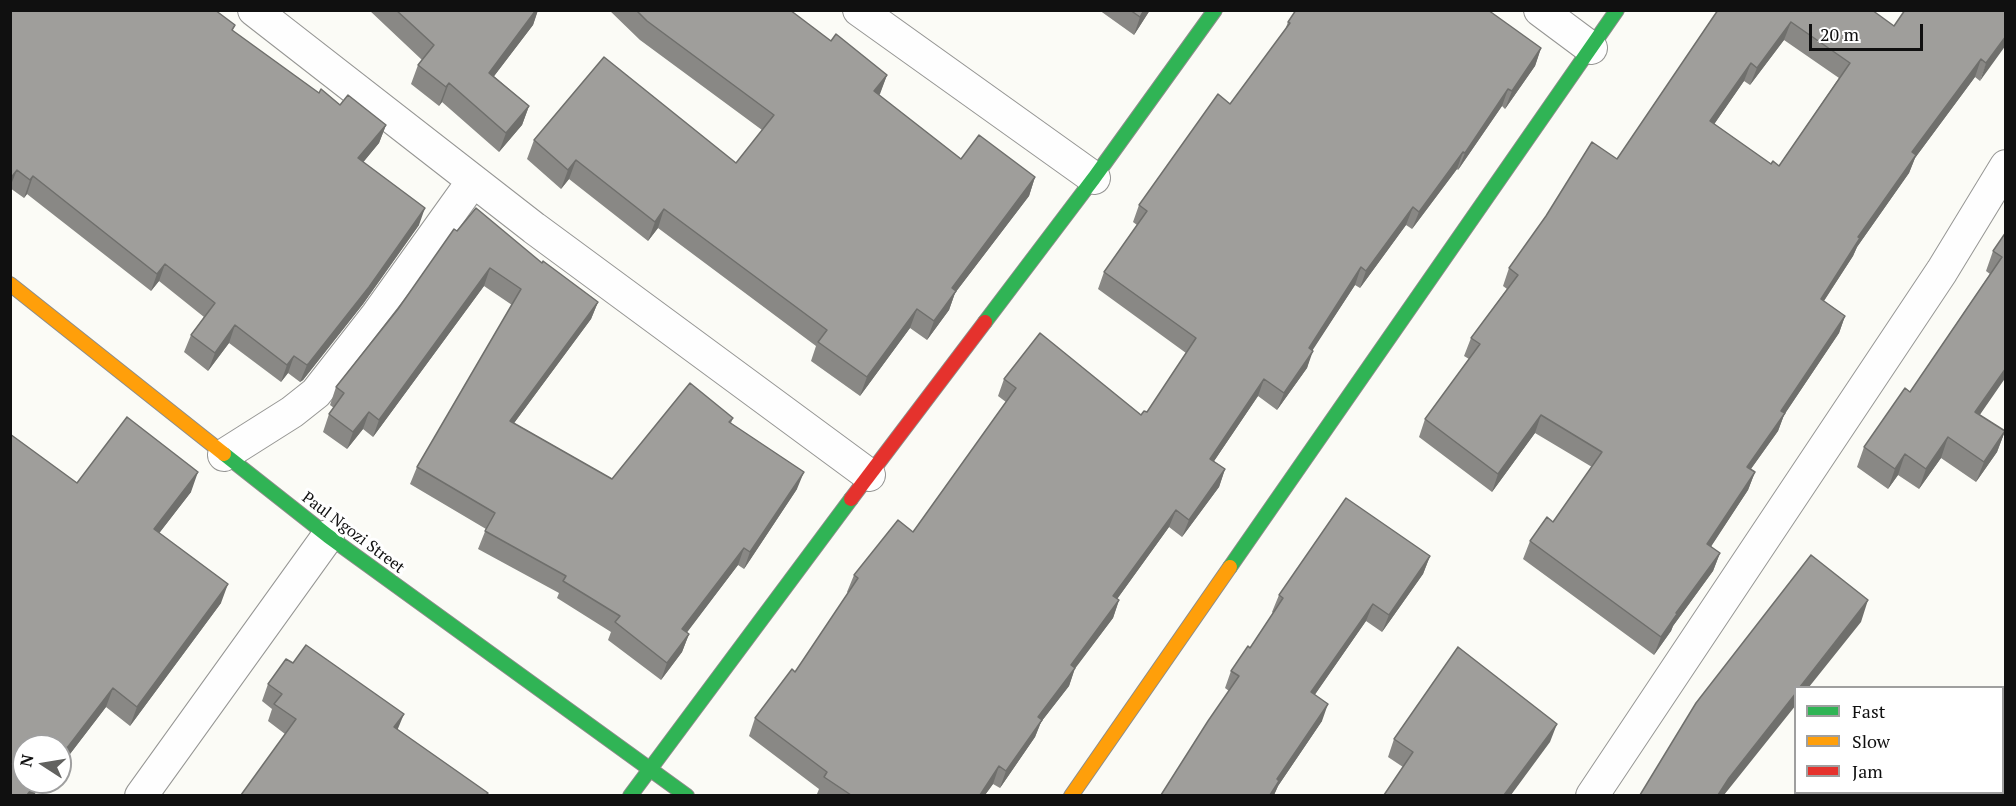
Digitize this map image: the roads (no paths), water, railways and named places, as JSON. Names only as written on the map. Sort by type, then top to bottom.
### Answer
[{"type":"street","points":[[254,10],[473,181],[869,475]]},
{"type":"street","points":[[859,10],[1094,178]]},
{"type":"street","points":[[630,795],[1094,178],[1215,10]]},
{"type":"street","points":[[1540,10],[1591,48]]},
{"type":"street","points":[[1071,795],[1617,10]]},
{"type":"street","points":[[1592,795],[1942,271],[2006,166]]},
{"type":"street","points":[[224,455],[292,412],[316,393],[377,315],[473,181]]},
{"type":"street","name":"Paul Ngozi Street","points":[[15,295],[328,536],[687,795]]},
{"type":"street","points":[[141,795],[328,536]]}]
